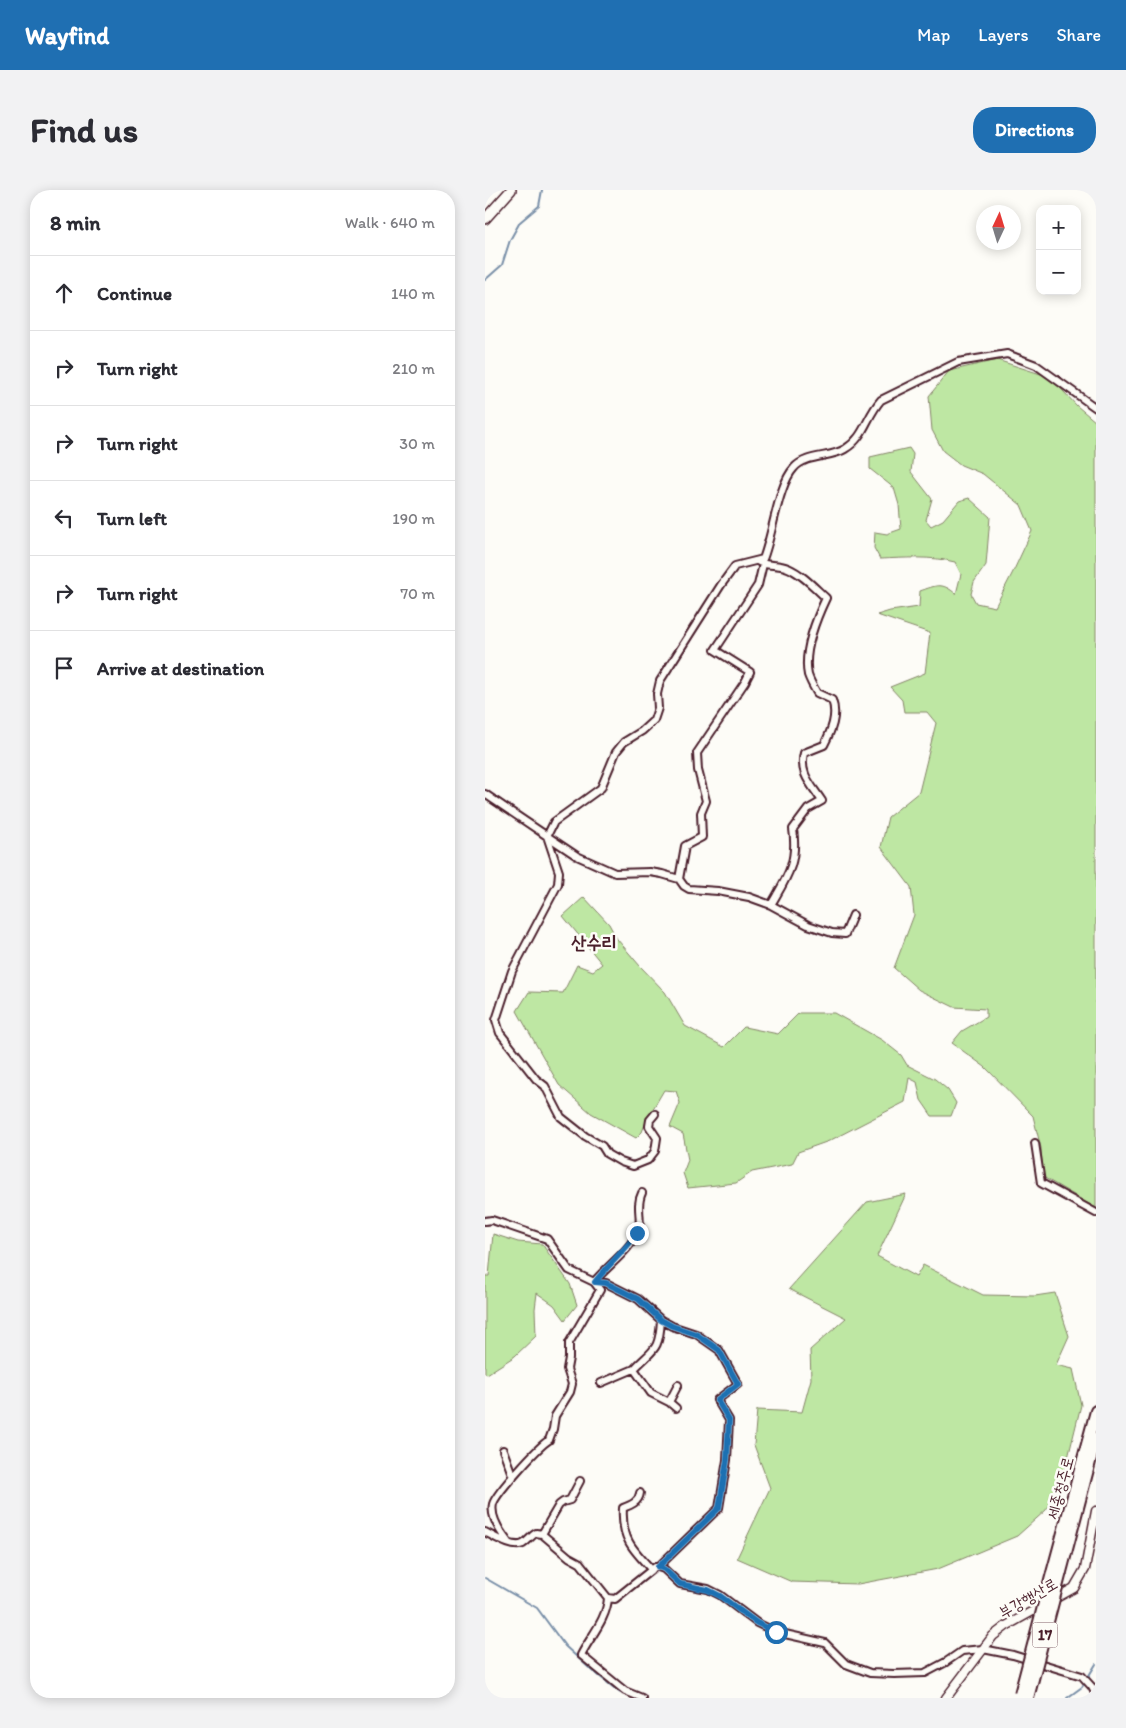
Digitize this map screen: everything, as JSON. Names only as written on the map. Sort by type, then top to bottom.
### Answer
[{"type":"highway","name":"세종청주로","points":[[1057,1572],[1096,1411]]},
{"type":"highway","name":"세종청주로","points":[[1057,1572],[1096,1439]]},
{"type":"highway","name":"17","points":[[1024,1697],[1057,1572]]},
{"type":"main road","points":[[485,219],[511,190]]},
{"type":"street","points":[[679,879],[685,846],[702,837],[701,813],[706,801],[698,770],[697,753],[750,672],[715,650],[758,585],[760,563],[770,542],[784,485],[795,466],[844,450],[861,436],[873,409],[881,400],[958,362],[1007,354],[1035,365],[1096,408]]},
{"type":"street","points":[[655,1114],[650,1120],[649,1126],[657,1138],[655,1151],[648,1160],[633,1166],[607,1154],[602,1146],[585,1136],[561,1117],[545,1086],[536,1079],[500,1034],[496,1020],[512,971],[558,884],[559,872],[547,836],[554,822],[601,788],[616,752],[624,742],[642,731],[653,720],[658,708],[657,694],[660,681],[735,566],[760,563],[776,564],[787,568],[799,575],[826,598],[815,623],[809,649],[808,675],[817,693],[832,700],[834,706],[833,727],[824,746],[805,753],[802,762],[802,770],[822,801],[808,809],[793,829],[795,852],[791,870],[771,905]]},
{"type":"street","points":[[485,794],[577,856],[615,873],[650,872],[679,879],[689,889],[749,897],[771,905],[808,926],[832,933],[845,934],[853,915]]},
{"type":"street","points":[[1035,1143],[1041,1183],[1096,1213]]},
{"type":"street","points":[[595,1282],[603,1270],[626,1249],[637,1233],[640,1227],[638,1201],[642,1193]]},
{"type":"street","points":[[485,1221],[492,1220],[547,1239],[569,1270],[595,1282],[606,1283],[638,1299],[661,1320],[696,1334],[719,1350],[738,1384],[717,1400],[729,1420],[727,1460],[719,1508],[655,1568],[615,1599],[608,1598]]},
{"type":"street","points":[[509,1543],[497,1526],[492,1505],[513,1478],[543,1444],[549,1440],[555,1416],[570,1392],[572,1384],[567,1369],[569,1343],[601,1290],[595,1282]]},
{"type":"street","points":[[601,1383],[634,1369],[653,1351],[660,1339],[661,1320]]},
{"type":"street","points":[[634,1369],[651,1393],[669,1402],[676,1408]]},
{"type":"street","points":[[669,1402],[678,1385]]},
{"type":"street","points":[[503,1450],[513,1478]]},
{"type":"street","points":[[542,1534],[559,1505],[570,1500],[580,1481]]},
{"type":"street","points":[[640,1493],[636,1502],[623,1508],[623,1525],[629,1545],[655,1568],[664,1569],[680,1584],[708,1590],[720,1596],[757,1623],[776,1632],[825,1643],[846,1664],[870,1673],[925,1673],[962,1651],[983,1649],[1013,1655],[1083,1677],[1096,1696]]},
{"type":"street","name":"부강행산로","points":[[946,1698],[993,1636],[1006,1626],[1074,1588],[1085,1569],[1096,1511]]},
{"type":"street","points":[[485,1532],[518,1546],[525,1543],[535,1533],[542,1534],[569,1557],[580,1563],[608,1598],[608,1606],[603,1618],[581,1655],[625,1691],[642,1698]]},
{"type":"green space","points":[[997,360],[1050,377],[1077,406],[1096,422],[1096,1208],[1043,1177],[1041,1148],[1033,1116],[985,1067],[952,1043],[962,1031],[986,1017],[986,1009],[954,1007],[919,990],[894,968],[914,915],[911,887],[881,847],[888,817],[919,792],[936,723],[927,712],[904,712],[902,700],[890,687],[925,673],[930,633],[877,615],[919,607],[920,591],[931,587],[943,586],[956,594],[961,574],[955,562],[946,560],[918,558],[880,559],[874,548],[875,532],[887,534],[901,529],[899,505],[894,488],[870,469],[870,457],[909,448],[913,454],[911,472],[932,499],[926,520],[931,526],[943,520],[959,501],[969,498],[990,517],[986,565],[974,582],[971,594],[976,603],[995,607],[1032,531],[1021,505],[983,474],[961,465],[943,451],[932,430],[929,396],[949,371]]},
{"type":"green space","points":[[584,897],[609,924],[617,939],[640,966],[665,992],[685,1026],[724,1047],[744,1027],[778,1034],[799,1013],[834,1013],[882,1040],[901,1055],[907,1065],[935,1079],[948,1090],[956,1103],[951,1116],[932,1116],[921,1100],[917,1082],[909,1078],[905,1102],[829,1141],[798,1152],[792,1164],[752,1172],[736,1183],[688,1188],[683,1173],[688,1160],[683,1134],[670,1127],[680,1103],[676,1091],[664,1090],[647,1119],[642,1132],[636,1138],[591,1113],[559,1085],[517,1011],[529,992],[563,993],[577,965],[593,971],[602,964],[563,916]]},
{"type":"green space","points":[[906,1194],[877,1256],[916,1277],[923,1265],[983,1295],[1035,1296],[1055,1293],[1069,1336],[1056,1365],[1073,1369],[1081,1405],[1064,1474],[1046,1510],[1017,1536],[938,1569],[858,1584],[792,1582],[737,1558],[770,1488],[754,1445],[757,1410],[802,1412],[811,1379],[810,1350],[846,1318],[789,1289],[867,1202]]},
{"type":"green space","points":[[493,1234],[518,1242],[542,1244],[570,1284],[577,1305],[565,1320],[554,1305],[537,1293],[535,1309],[536,1336],[515,1356],[487,1374],[485,1373],[485,1276],[489,1276]]},
{"type":"waterway","points":[[485,280],[502,265],[510,240],[520,222],[539,206],[542,190]]},
{"type":"waterway","points":[[485,1578],[537,1608],[565,1646],[619,1692],[633,1698]]},
{"type":"waterway","points":[[1067,1698],[1082,1687],[1096,1664]]},
{"type":"district","name":"산수리","points":[[594,942]]},
{"type":"route","points":[[637,1233],[626,1249],[603,1270],[595,1282],[606,1283],[638,1299],[661,1320],[696,1334],[719,1350],[738,1384],[717,1400],[729,1420],[727,1460],[719,1508],[658,1567],[664,1569],[680,1584],[708,1590],[720,1596],[757,1623],[776,1632]]}]
